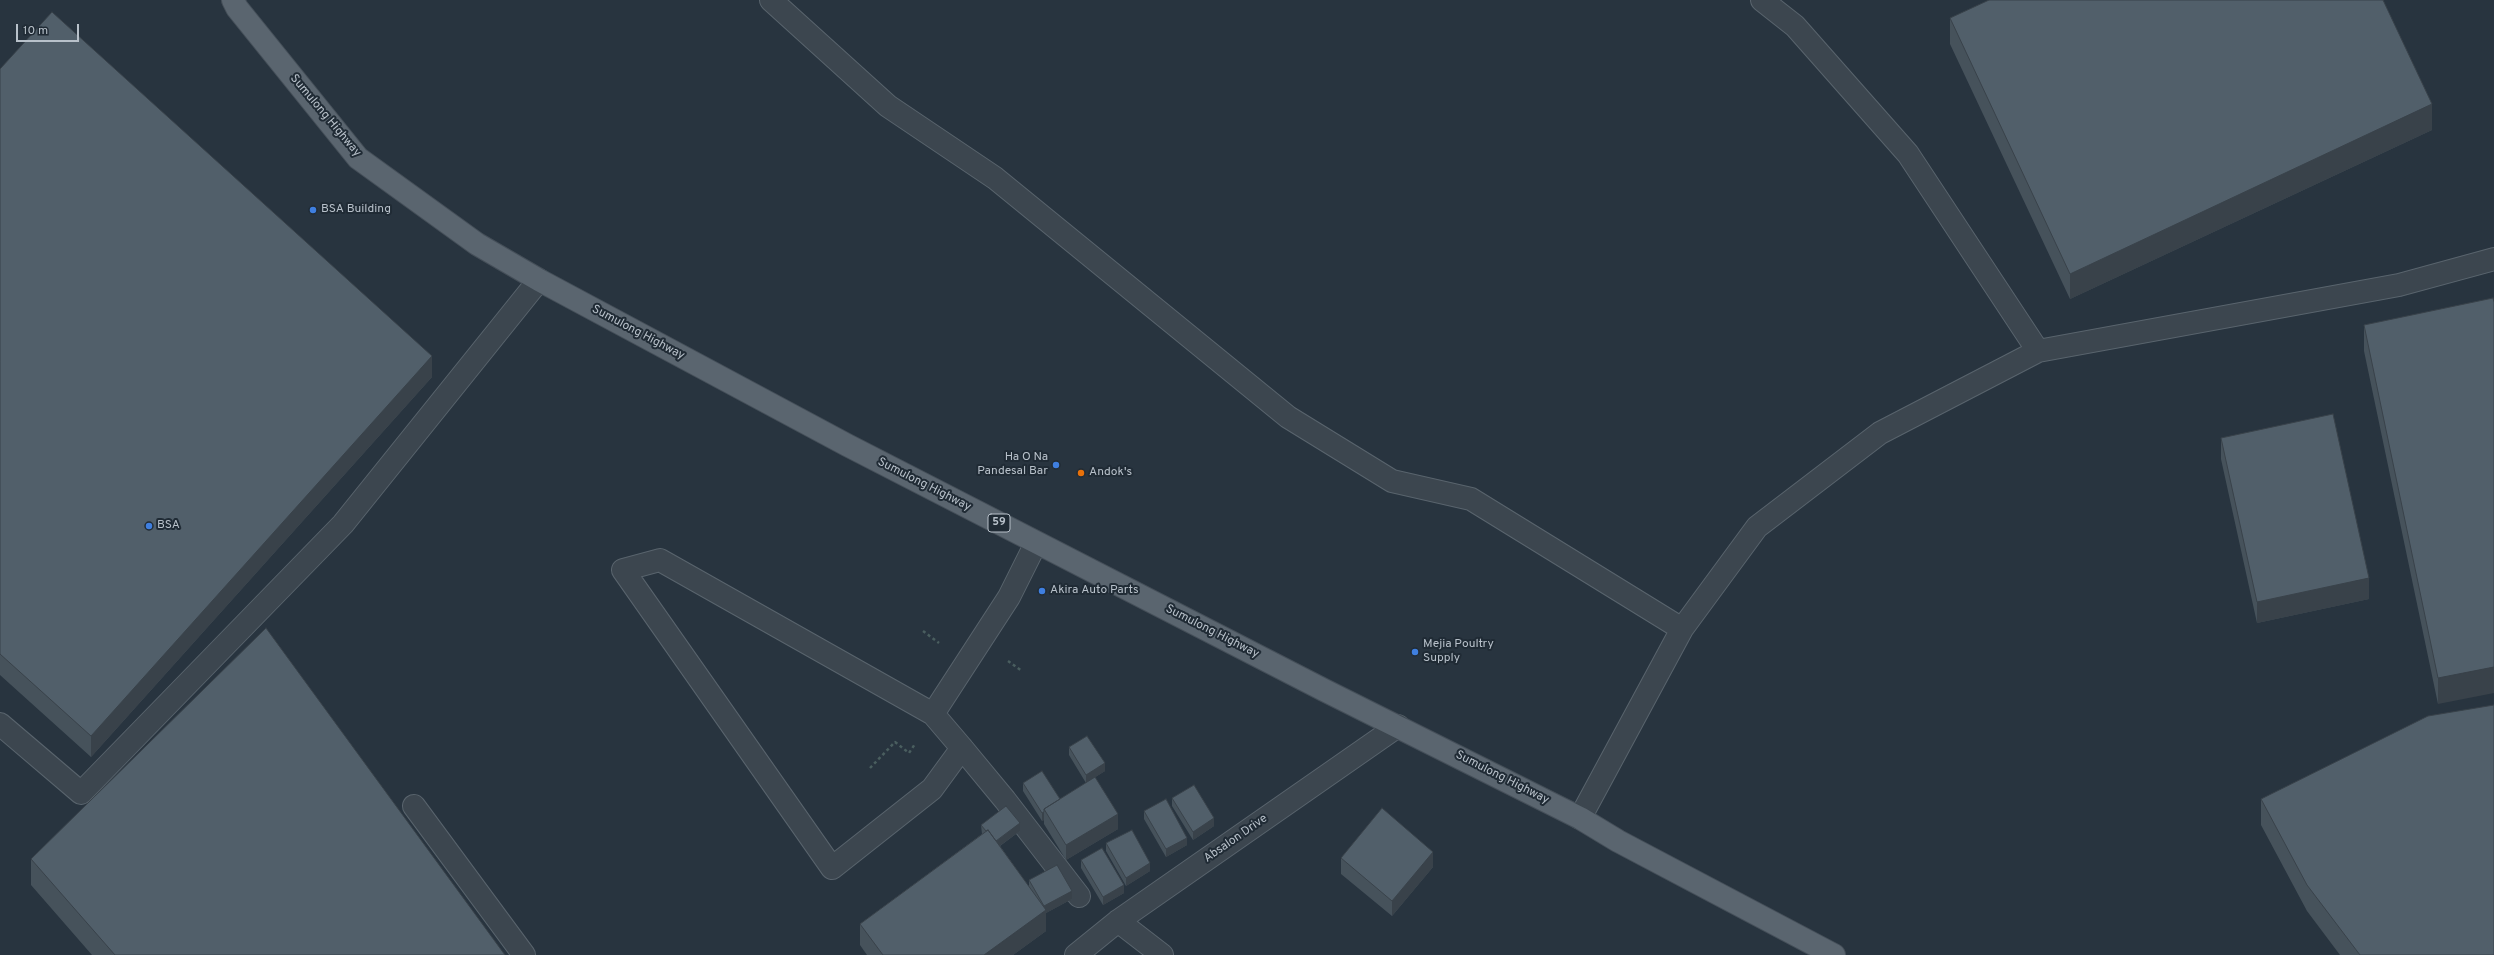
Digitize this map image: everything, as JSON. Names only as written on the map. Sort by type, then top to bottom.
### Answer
[{"type":"main road","name":"Sumulong Highway","points":[[233,0],[237,8],[358,158],[477,244],[539,280],[847,445],[1580,818],[1618,841],[1834,955]]},
{"type":"street","points":[[771,0],[888,106],[995,178],[1288,417],[1392,481],[1471,499],[1682,629]]},
{"type":"street","points":[[1762,0],[1795,26],[1908,154],[2038,351]]},
{"type":"street","points":[[1580,818],[1682,629],[1757,527],[1880,433],[2038,351],[2399,284],[2494,259]]},
{"type":"street","points":[[0,724],[81,793],[342,524],[539,280]]},
{"type":"street","points":[[933,714],[1009,596],[1036,542]]},
{"type":"street","points":[[962,748],[932,789],[832,868],[623,570],[660,560],[933,714],[962,748],[1079,896]]},
{"type":"street","name":"Absalon Drive","points":[[1076,955],[1118,921],[1398,726]]},
{"type":"street","points":[[414,806],[524,955]]},
{"type":"street","points":[[1118,921],[1162,955]]},
{"type":"path","points":[[870,768],[895,742],[909,753]]},
{"type":"building","points":[[1989,0],[2383,0],[2432,104],[2070,274],[1950,18]]},
{"type":"building","name":"BSA","points":[[52,12],[432,356],[91,736],[0,654],[0,69]]},
{"type":"building","points":[[2493,298],[2494,667],[2438,678],[2364,325]]},
{"type":"building","points":[[2333,414],[2369,578],[2257,602],[2221,438]]},
{"type":"building","points":[[266,628],[505,955],[115,955],[31,859]]},
{"type":"building","points":[[2494,705],[2494,955],[2360,955],[2307,885],[2261,799],[2428,716]]},
{"type":"building","points":[[1087,736],[1105,763],[1086,775],[1069,747]]},
{"type":"building","points":[[1042,771],[1060,799],[1044,809],[1044,812],[1042,813],[1023,783]]},
{"type":"building","points":[[1095,777],[1118,814],[1066,845],[1044,809]]},
{"type":"building","points":[[1194,785],[1214,818],[1193,832],[1172,798]]},
{"type":"building","points":[[1166,799],[1187,838],[1166,849],[1144,811]]},
{"type":"building","points":[[1006,806],[1020,823],[996,841],[988,830],[986,831],[981,825]]},
{"type":"building","points":[[1382,808],[1433,852],[1392,901],[1341,858]]},
{"type":"building","points":[[988,830],[1046,910],[984,955],[883,955],[860,924]]},
{"type":"building","points":[[1132,830],[1150,863],[1126,878],[1106,843]]},
{"type":"building","points":[[1102,848],[1124,885],[1103,897],[1081,860]]},
{"type":"building","points":[[1057,865],[1072,891],[1044,906],[1029,880]]},
{"type":"place","name":"BSA Building","points":[[313,210]]},
{"type":"place","name":"Ha O Na Pandesal Bar","points":[[1056,465]]},
{"type":"place","name":"Andok's","points":[[1081,473]]},
{"type":"place","name":"BSA","points":[[149,526]]},
{"type":"place","name":"Akira Auto Parts","points":[[1042,591]]},
{"type":"place","name":"Mejia Poultry Supply","points":[[1415,652]]}]
